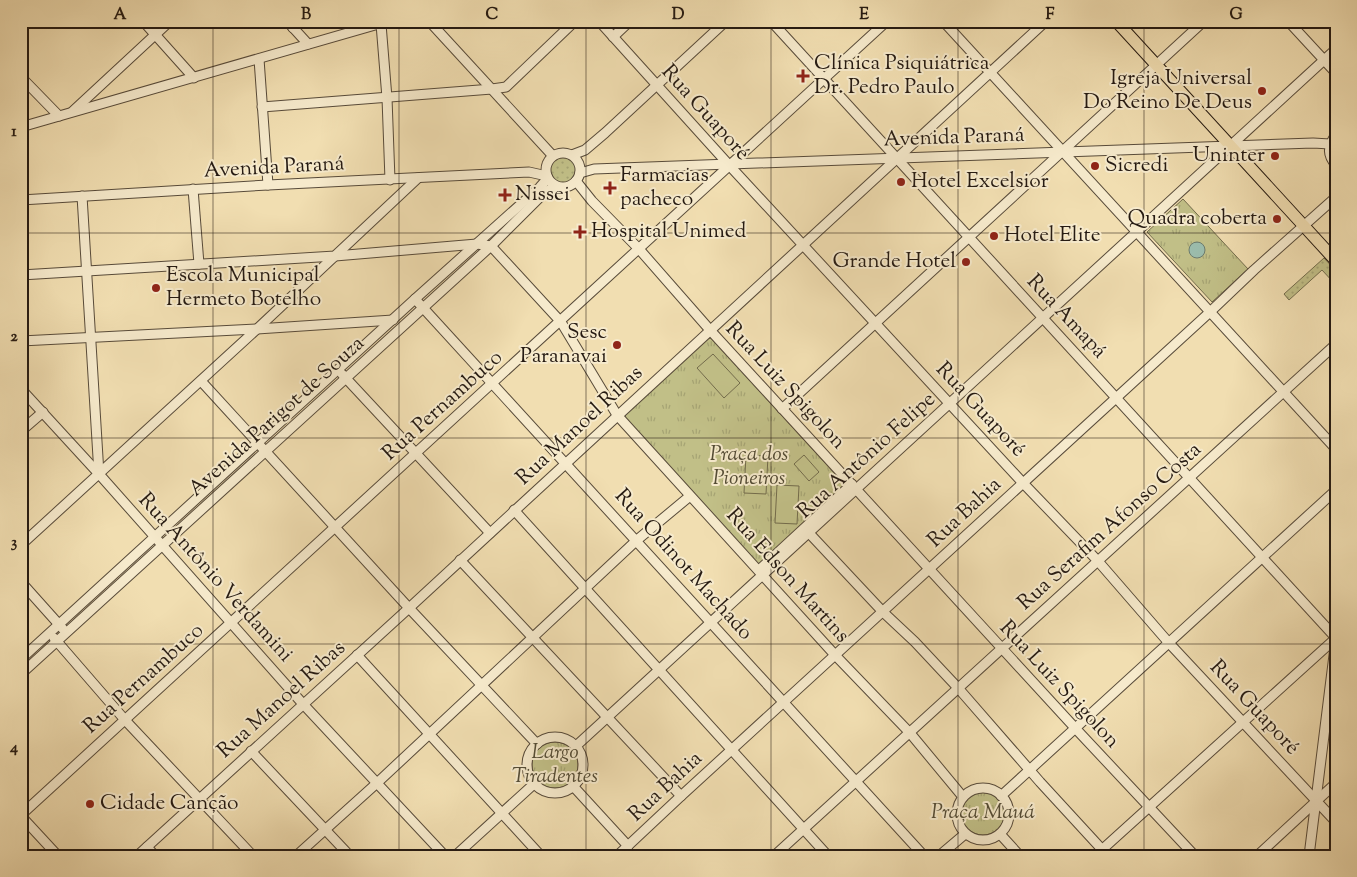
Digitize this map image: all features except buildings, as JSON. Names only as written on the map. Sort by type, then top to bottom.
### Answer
[{"type":"main road","points":[[1116,21],[1336,261]]},
{"type":"street","points":[[143,21],[194,78]]},
{"type":"street","points":[[71,113],[170,21]]},
{"type":"street","points":[[301,21],[290,25],[308,44]]},
{"type":"street","points":[[429,21],[492,89],[550,159]]},
{"type":"street","points":[[262,107],[506,87],[575,21]]},
{"type":"street","name":"Rua Guaporé","points":[[599,21],[729,165],[1023,483],[1097,560],[1242,723],[1336,822]]},
{"type":"street","points":[[613,36],[630,21]]},
{"type":"street","points":[[572,155],[585,150],[726,21]]},
{"type":"street","name":"Rua Amapá","points":[[771,21],[1336,638]]},
{"type":"street","name":"Rua Pernambuco","points":[[21,815],[561,322],[886,21]]},
{"type":"street","points":[[943,21],[1336,449]]},
{"type":"street","name":"Rua Manoel Ribas","points":[[137,856],[1046,21]]},
{"type":"street","points":[[782,409],[1204,21]]},
{"type":"street","points":[[1288,21],[1336,73]]},
{"type":"street","points":[[21,127],[385,22],[390,180]]},
{"type":"street","name":"Rua Antônio Felipe","points":[[576,746],[711,622],[761,572],[854,487],[950,404],[1336,49]]},
{"type":"street","points":[[259,59],[268,185]]},
{"type":"street","points":[[21,77],[59,116]]},
{"type":"street","points":[[1336,135],[1330,144],[1330,157],[1336,165]]},
{"type":"street","name":"Avenida Paraná","points":[[578,177],[594,169],[1062,151],[1330,144]]},
{"type":"street","points":[[563,153],[572,155],[578,161],[578,177],[565,187],[556,186],[548,177],[546,170],[550,159],[563,153]]},
{"type":"street","name":"Avenida Paraná","points":[[529,172],[550,159]]},
{"type":"street","name":"Avenida Paraná","points":[[21,200],[193,189],[529,172],[548,177]]},
{"type":"street","name":"Avenida Parigot de Souza","points":[[21,660],[548,177]]},
{"type":"street","name":"Rua Luiz Spigolon","points":[[578,177],[592,201],[639,250],[782,409],[1148,808],[1195,856]]},
{"type":"street","points":[[21,545],[201,381],[418,178]]},
{"type":"street","name":"Avenida Parigot de Souza","points":[[21,674],[491,246],[545,192],[556,186]]},
{"type":"street","points":[[193,189],[198,264]]},
{"type":"street","points":[[82,196],[99,474]]},
{"type":"street","name":"Rua Bahia","points":[[617,856],[1254,270],[1336,197]]},
{"type":"street","points":[[21,275],[335,256],[476,244],[491,246]]},
{"type":"street","name":"Rua Edson Martins","points":[[491,246],[561,322],[616,415],[910,733],[963,797]]},
{"type":"street","name":"Rua Odinot Machado","points":[[415,299],[566,462],[924,856]]},
{"type":"street","points":[[21,341],[257,329],[393,319],[400,327]]},
{"type":"street","name":"Rua Serafim Afonso Costa","points":[[774,856],[1336,344]]},
{"type":"street","points":[[338,370],[490,533]]},
{"type":"street","points":[[201,381],[536,744]]},
{"type":"street","name":"Rua Antônio Verdamini","points":[[21,389],[232,622],[303,704],[445,856]]},
{"type":"street","points":[[21,431],[43,412]]},
{"type":"street","name":"Rua Antônio Felipe","points":[[761,572],[809,533],[854,487]]},
{"type":"street","points":[[1002,796],[1336,490]]},
{"type":"street","points":[[296,856],[377,784],[637,540],[690,496]]},
{"type":"street","points":[[514,510],[828,856]]},
{"type":"street","points":[[809,533],[959,689],[1102,854],[1148,808],[1336,638]]},
{"type":"street","points":[[460,560],[681,796]]},
{"type":"street","points":[[21,582],[67,633]]},
{"type":"street","points":[[50,634],[125,720],[253,856]]},
{"type":"street","points":[[1309,856],[1336,638]]},
{"type":"street","points":[[357,655],[428,735],[541,856]]},
{"type":"street","points":[[561,737],[569,740],[576,746],[581,753],[583,771],[573,786],[566,790],[549,792],[535,784],[530,776],[528,759],[536,744],[544,739],[561,737]]},
{"type":"street","points":[[251,751],[350,856]]},
{"type":"street","points":[[1257,856],[1336,783]]},
{"type":"street","points":[[455,856],[535,784]]},
{"type":"street","points":[[573,786],[628,846]]},
{"type":"street","points":[[986,788],[1002,796],[1006,802],[1009,815],[1008,822],[1000,834],[986,840],[971,838],[965,834],[960,828],[956,816],[959,803],[963,797],[970,792],[986,788]]},
{"type":"street","points":[[21,815],[58,856]]},
{"type":"street","points":[[938,856],[965,834]]},
{"type":"street","points":[[1000,834],[1020,856]]},
{"type":"street","points":[[147,846],[155,856]]},
{"type":"green space","points":[[563,157],[572,161],[576,170],[572,179],[563,183],[554,179],[550,170],[554,161]]},
{"type":"green space","points":[[1183,199],[1248,269],[1212,302],[1147,232]]},
{"type":"green space","points":[[1324,258],[1336,271],[1336,281],[1334,283],[1322,270],[1289,300],[1284,294]]},
{"type":"green space","name":"Praça dos Pioneiros","points":[[711,338],[846,486],[762,564],[758,565],[625,420],[625,414],[706,339]]},
{"type":"green space","points":[[713,354],[740,383],[724,398],[697,368]]},
{"type":"green space","points":[[746,455],[768,456],[766,494],[744,493]]},
{"type":"green space","points":[[804,455],[819,472],[809,481],[794,464]]},
{"type":"green space","points":[[777,485],[799,486],[797,524],[775,523]]},
{"type":"green space","name":"Largo Tiradentes","points":[[555,742],[568,746],[574,752],[578,765],[574,778],[568,784],[555,788],[542,784],[536,778],[532,765],[536,752],[542,746]]},
{"type":"green space","name":"Praça Mauá","points":[[979,791],[987,791],[999,797],[1005,813],[999,829],[987,835],[979,835],[967,829],[961,817],[961,809],[967,797]]},
{"type":"water","points":[[1197,242],[1205,250],[1197,258],[1189,250]]},
{"type":"place","name":"Clínica Psiquiátrica Dr. Pedro Paulo","points":[[803,76]]},
{"type":"place","name":"Igreja Universal Do Reino De Deus","points":[[1262,91]]},
{"type":"place","name":"Uninter","points":[[1275,156]]},
{"type":"place","name":"Sicredi","points":[[1095,166]]},
{"type":"place","name":"Hotel Excelsior","points":[[901,182]]},
{"type":"place","name":"Farmacias pacheco","points":[[610,188]]},
{"type":"place","name":"Nissei","points":[[505,195]]},
{"type":"place","name":"Quadra coberta","points":[[1277,219]]},
{"type":"place","name":"Hospital Unimed","points":[[580,232]]},
{"type":"place","name":"Hotel Elite","points":[[994,236]]},
{"type":"place","name":"Grande Hotel","points":[[966,262]]},
{"type":"place","name":"Escola Municipal Hermeto Botelho","points":[[156,288]]},
{"type":"place","name":"Sesc Paranavai","points":[[617,345]]},
{"type":"place","name":"Cidade Canção","points":[[90,804]]}]
